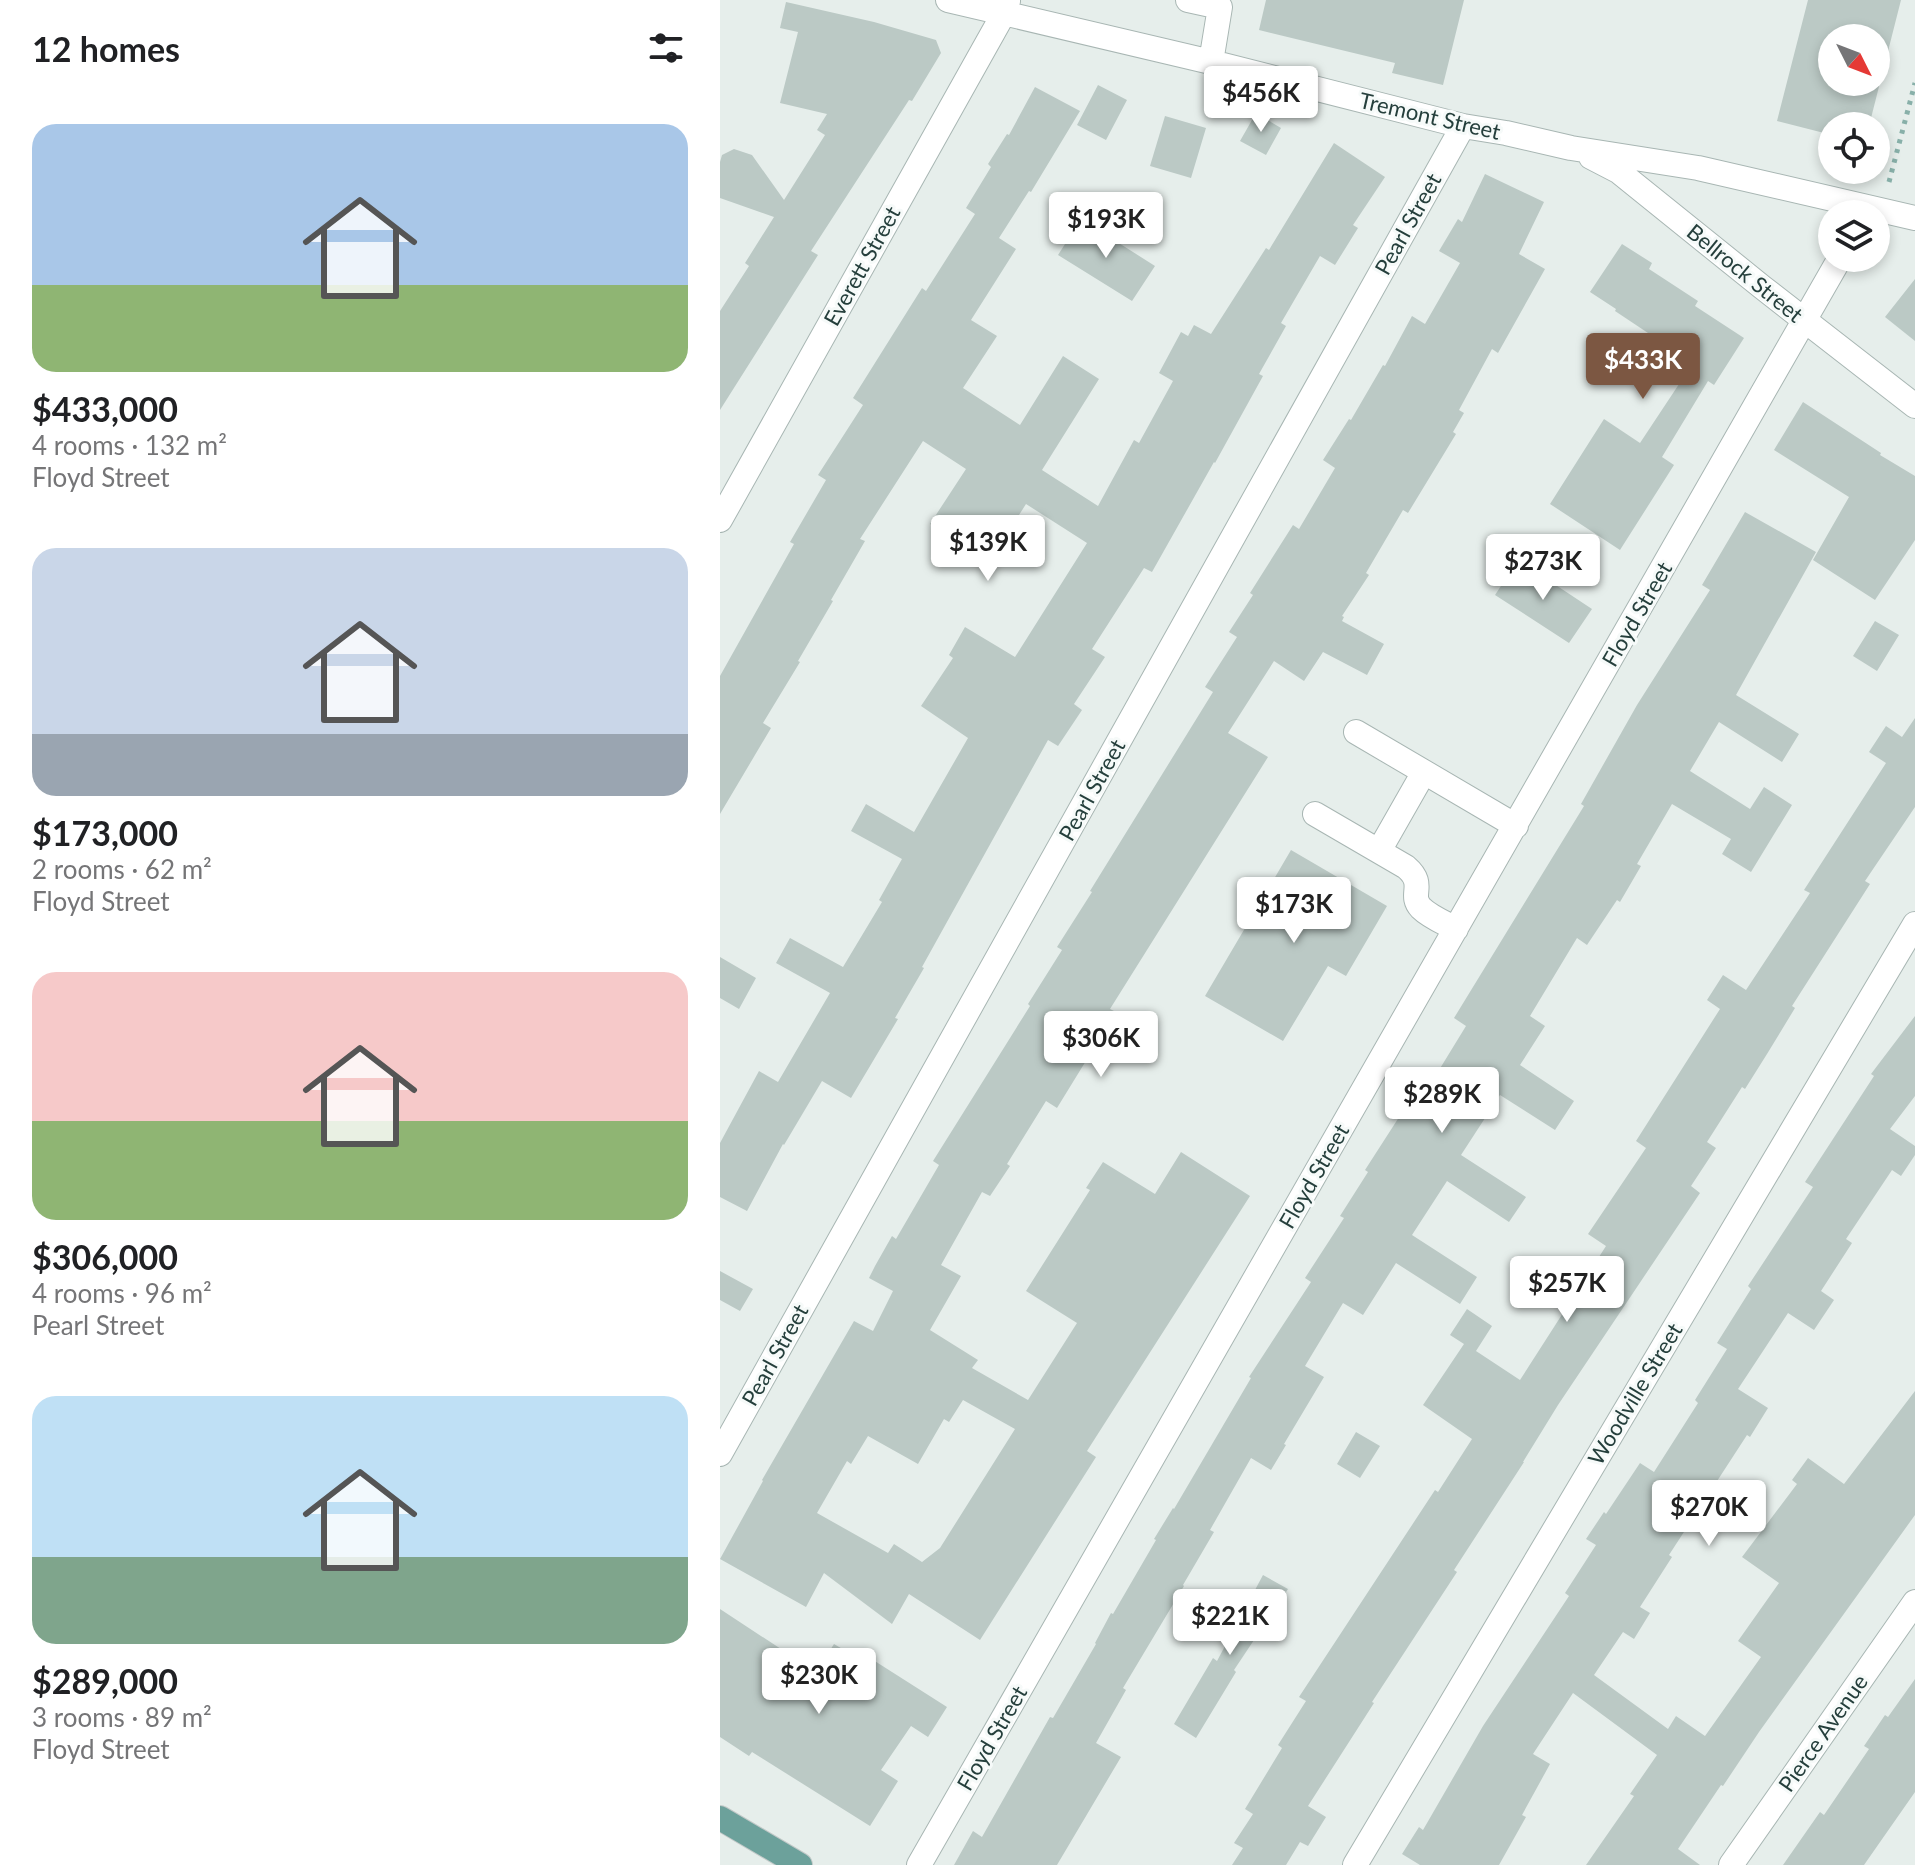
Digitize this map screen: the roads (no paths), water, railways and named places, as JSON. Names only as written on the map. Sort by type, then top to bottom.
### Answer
[{"type":"main road","points":[[720,1818],[800,1865]]},
{"type":"street","name":"Tremont Street","points":[[948,0],[1006,6],[1463,126],[1571,148],[1698,168],[1818,209]]},
{"type":"street","points":[[1188,0],[1220,7],[1211,62]]},
{"type":"street","name":"Everett Street","points":[[720,520],[1006,6]]},
{"type":"street","name":"Pearl Street","points":[[720,1454],[1463,126]]},
{"type":"street","name":"Bellrock Street","points":[[1571,148],[1618,171],[1915,406]]},
{"type":"street","name":"Tremont Street","points":[[1890,226],[1915,221]]},
{"type":"street","points":[[1804,320],[1832,272]]},
{"type":"street","name":"Floyd Street","points":[[919,1865],[1804,320]]},
{"type":"street","points":[[1356,732],[1516,826]]},
{"type":"street","points":[[1379,851],[1424,772]]},
{"type":"street","points":[[1315,814],[1406,867],[1415,875],[1415,899],[1421,908],[1456,929]]},
{"type":"street","name":"Woodville Street","points":[[1355,1865],[1915,924]]},
{"type":"street","name":"Pierce Avenue","points":[[1731,1865],[1915,1602]]}]
